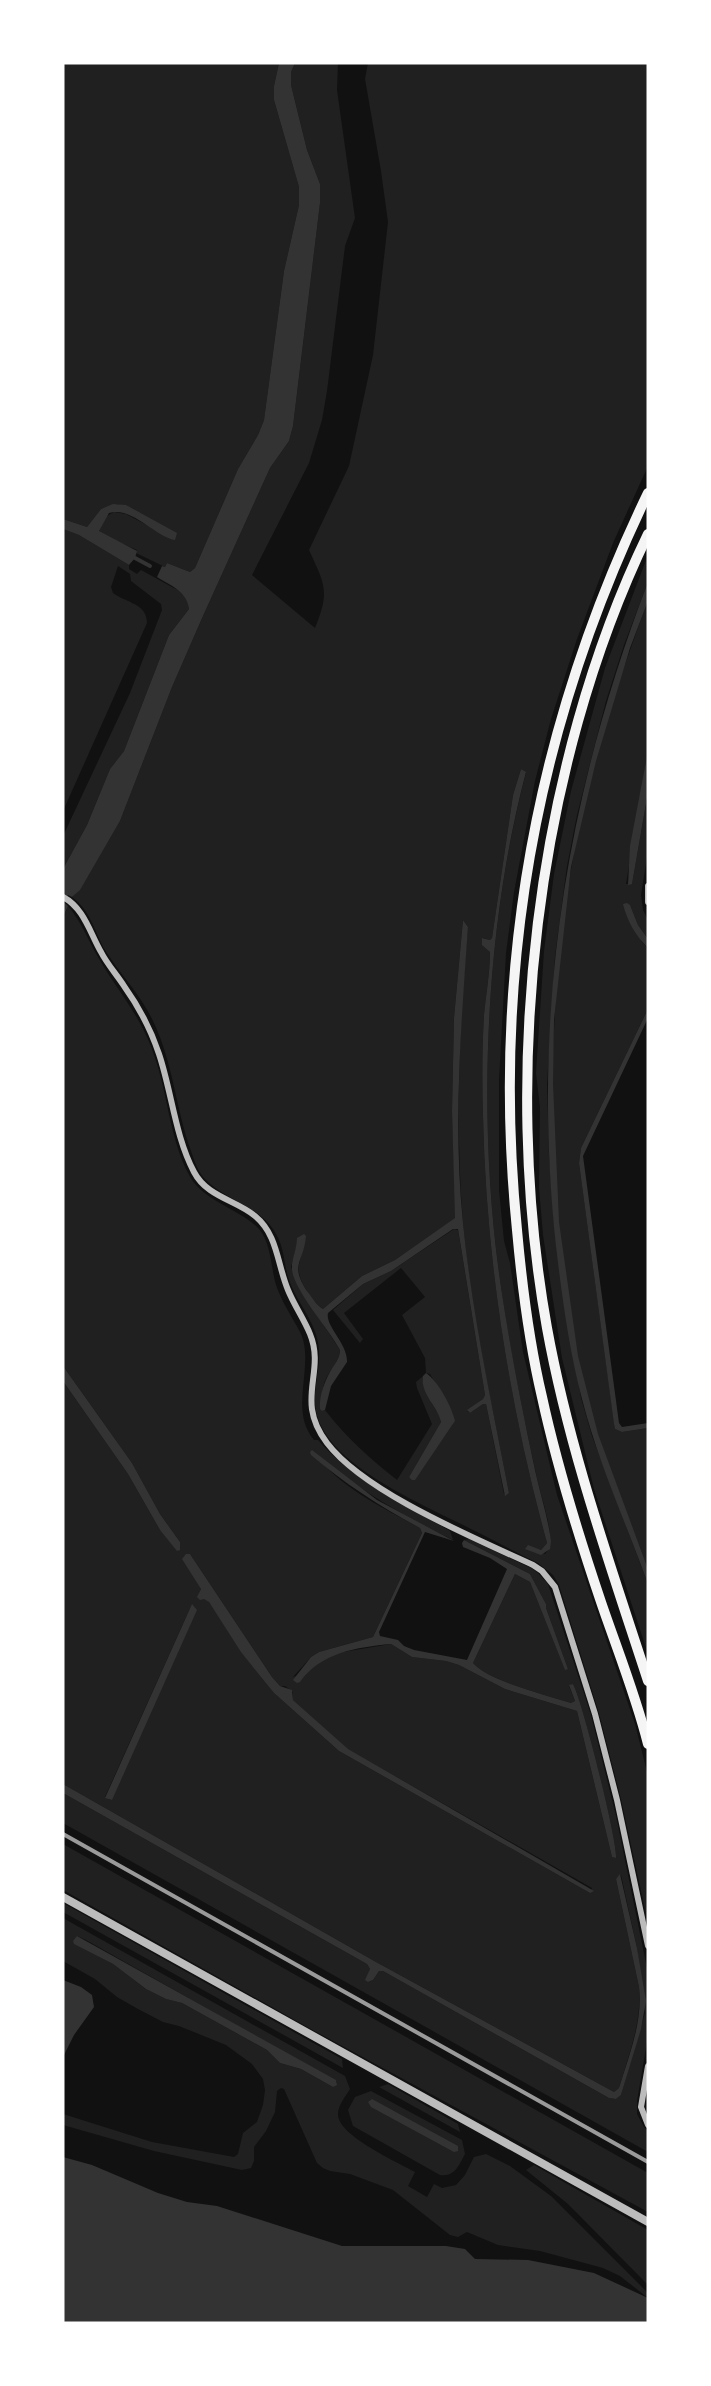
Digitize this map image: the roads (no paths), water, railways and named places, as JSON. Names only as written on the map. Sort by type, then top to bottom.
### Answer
[{"type":"highway","points":[[648,493],[600,599],[558,729],[540,802],[527,867],[517,945],[510,1018],[508,1105],[520,1270],[528,1332],[541,1395],[568,1500],[648,1744]]},
{"type":"highway","points":[[648,534],[595,666],[557,808],[536,946],[530,1021],[528,1106],[530,1184],[538,1266],[560,1391],[586,1491],[648,1681]]},
{"type":"street","points":[[648,886],[648,902]]},
{"type":"street","points":[[64,898],[80,912],[101,953],[125,986],[149,1027],[167,1080],[184,1150],[194,1172],[206,1187],[255,1216],[273,1240],[287,1290],[312,1340],[314,1354],[311,1412],[326,1443],[377,1486],[418,1509],[533,1565],[542,1571],[555,1587],[595,1714],[614,1789],[648,1946]]},
{"type":"street","points":[[63,1897],[648,2222]]},
{"type":"street","points":[[648,2066],[641,2107],[648,2125]]},
{"type":"waterway","points":[[135,558],[150,566]]},
{"type":"railway","points":[[63,1834],[648,2162]]}]
